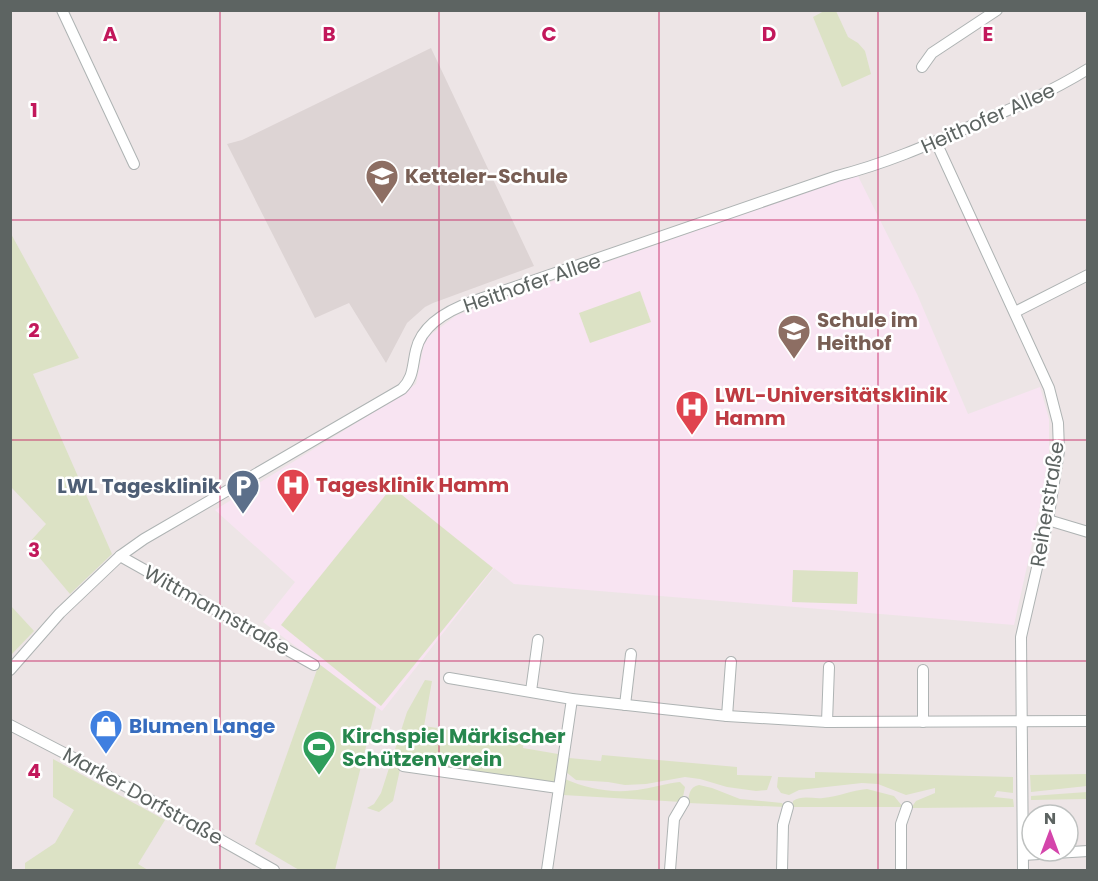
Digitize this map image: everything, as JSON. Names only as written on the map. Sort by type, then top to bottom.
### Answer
[{"type":"street","points":[[62,10],[134,164]]},
{"type":"street","points":[[922,67],[932,53],[997,10]]},
{"type":"street","name":"Heithofer Allee","points":[[10,670],[60,613],[120,556],[144,539],[402,389],[410,381],[419,341],[430,326],[451,312],[474,301],[837,176],[878,165],[936,142],[1063,85],[1088,69]]},
{"type":"street","name":"Reiherstraße","points":[[936,142],[1049,388],[1058,423],[1059,451],[1048,520],[1021,637],[1022,803]]},
{"type":"street","points":[[1015,312],[1088,275]]},
{"type":"street","points":[[1048,520],[1088,531]]},
{"type":"street","name":"Wittmannstraße","points":[[120,556],[314,665]]},
{"type":"street","points":[[531,691],[538,640]]},
{"type":"street","points":[[626,705],[632,654]]},
{"type":"street","points":[[727,716],[732,662]]},
{"type":"street","points":[[827,722],[829,667]]},
{"type":"street","points":[[923,670],[923,722]]},
{"type":"street","points":[[449,678],[572,699],[727,716],[827,722],[1088,721]]},
{"type":"street","points":[[547,870],[572,699]]},
{"type":"street","name":"Marker Dorfstraße","points":[[10,725],[103,773],[274,870]]},
{"type":"street","points":[[403,766],[558,788]]},
{"type":"street","points":[[670,870],[674,819],[684,802]]},
{"type":"street","points":[[782,870],[783,825],[788,807]]},
{"type":"street","points":[[901,870],[901,824],[907,807]]},
{"type":"shaded area","name":"Ketteler-Schule","points":[[431,48],[534,266],[425,307],[407,323],[386,363],[349,303],[315,318],[227,144],[242,140]]},
{"type":"shaded area","name":"LWL-Universitätsklinik Hamm","points":[[857,174],[917,294],[968,414],[1040,387],[1049,419],[1049,453],[1039,512],[1014,625],[514,584],[494,568],[382,711],[263,622],[295,582],[215,510],[416,384],[425,339],[457,315]]},
{"type":"green space","points":[[826,10],[836,11],[848,37],[865,51],[871,74],[842,87],[813,17]]},
{"type":"green space","points":[[10,232],[79,358],[33,374],[112,554],[70,594],[28,544],[46,524],[11,487]]},
{"type":"green space","points":[[640,291],[651,322],[590,343],[579,313]]},
{"type":"green space","points":[[392,487],[493,568],[381,706],[281,625]]},
{"type":"green space","points":[[793,570],[858,572],[857,604],[792,602]]},
{"type":"green space","points":[[11,606],[34,631],[11,655]]},
{"type":"green space","name":"Kirchspiel Märkischer Schützenverein","points":[[319,664],[376,707],[335,870],[299,870],[255,844]]},
{"type":"green space","points":[[425,680],[432,681],[424,726],[524,741],[523,748],[558,754],[554,786],[401,765],[393,801],[379,812],[367,808],[374,804],[381,793],[407,712]]},
{"type":"green space","points":[[602,755],[737,767],[737,775],[772,776],[767,790],[756,791],[685,777],[625,785],[576,780],[566,772],[569,758],[601,761]]},
{"type":"green space","points":[[53,759],[165,820],[138,864],[148,870],[25,870],[25,863],[55,843],[74,810],[53,797]]},
{"type":"green space","points":[[815,772],[1013,777],[1013,793],[997,791],[994,797],[1013,799],[1014,807],[911,808],[916,801],[935,793],[935,788],[906,795],[878,784],[862,783],[799,790],[789,795],[781,793],[777,787],[778,777],[815,778]]},
{"type":"green space","points":[[1087,774],[1087,786],[1031,792],[1030,775]]},
{"type":"green space","points":[[565,779],[584,786],[613,791],[680,782],[685,787],[682,802],[563,795]]},
{"type":"green space","points":[[699,785],[740,799],[782,803],[785,807],[688,803],[691,789]]},
{"type":"green space","points":[[867,789],[894,796],[903,807],[792,807],[793,801],[800,798],[829,797]]},
{"type":"green space","points":[[1087,792],[1087,799],[1031,800],[1031,796]]},
{"type":"place","name":"Ketteler-Schule","points":[[382,205]]},
{"type":"place","name":"Schule im Heithof","points":[[794,360]]},
{"type":"place","name":"LWL-Universitätsklinik Hamm","points":[[692,436]]},
{"type":"place","name":"Tagesklinik Hamm","points":[[293,514]]},
{"type":"place","name":"LWL Tagesklinik","points":[[243,515]]},
{"type":"place","name":"Blumen Lange","points":[[106,755]]},
{"type":"place","name":"Kirchspiel Märkischer Schützenverein","points":[[319,776]]}]
